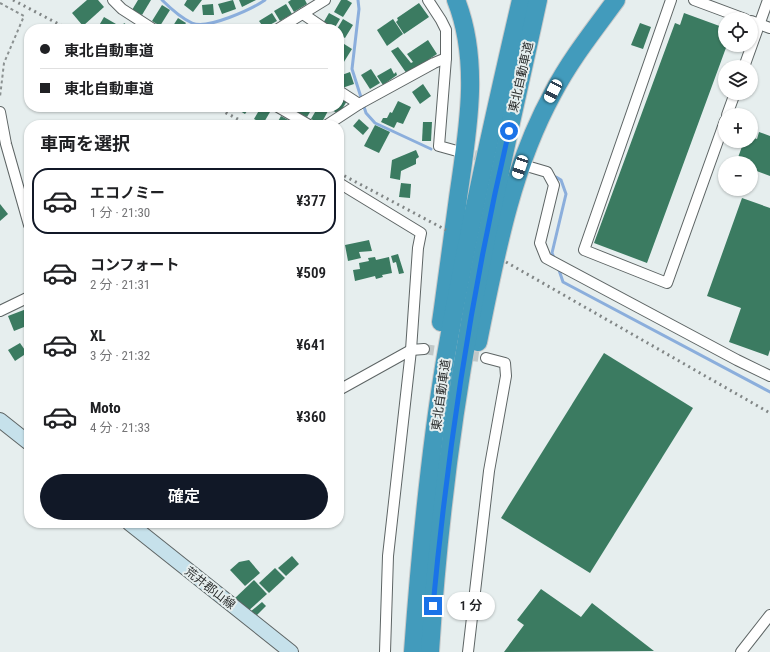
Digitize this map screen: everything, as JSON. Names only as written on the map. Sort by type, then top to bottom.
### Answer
[{"type":"highway","points":[[435,497],[429,430],[436,361],[470,107],[466,31],[456,0]]},
{"type":"highway","name":"東北自動車道","points":[[430,652],[435,497],[445,362],[484,159],[521,0]]},
{"type":"highway","name":"東北自動車道","points":[[413,652],[435,497],[502,162],[538,0]]},
{"type":"highway","points":[[435,497],[463,432],[483,320],[510,199],[520,167],[553,91],[582,47],[616,0]]},
{"type":"main road","points":[[0,420],[24,439]]},
{"type":"main road","name":"荒井郡山線","points":[[135,528],[291,652]]},
{"type":"street","points":[[113,0],[122,9],[144,24]]},
{"type":"street","points":[[286,24],[325,0]]},
{"type":"street","points":[[428,0],[446,30],[446,58],[440,146],[457,151]]},
{"type":"street","points":[[671,0],[584,250],[667,283],[718,141]]},
{"type":"street","points":[[694,0],[726,12]]},
{"type":"street","points":[[758,18],[768,0]]},
{"type":"street","points":[[303,14],[318,24]]},
{"type":"street","points":[[758,24],[770,28]]},
{"type":"street","points":[[335,120],[359,104],[446,58]]},
{"type":"street","points":[[344,94],[359,104]]},
{"type":"street","points":[[0,112],[6,144],[24,207]]},
{"type":"street","points":[[287,112],[300,120]]},
{"type":"street","points":[[530,167],[547,172],[554,185],[540,244],[546,258],[737,360],[770,376]]},
{"type":"street","points":[[344,186],[421,233],[418,248],[411,350],[388,556],[384,652]]},
{"type":"street","points":[[0,311],[24,299]]},
{"type":"street","points":[[344,387],[411,350],[424,349]]},
{"type":"street","points":[[468,652],[489,471],[506,376],[505,363],[486,358]]},
{"type":"street","points":[[741,652],[770,614]]},
{"type":"path","points":[[0,2],[24,16],[4,63],[0,97]]},
{"type":"building","points":[[87,0],[98,0],[104,7],[85,24],[81,24],[72,13]]},
{"type":"building","points":[[138,0],[151,0],[142,15],[132,10]]},
{"type":"building","points":[[187,0],[202,0],[193,12],[184,5]]},
{"type":"building","points":[[233,0],[236,9],[222,14],[218,4]]},
{"type":"building","points":[[239,0],[256,0],[242,7]]},
{"type":"building","points":[[291,0],[305,0],[307,4],[294,12],[288,2]]},
{"type":"building","points":[[341,0],[347,0],[352,3],[343,17],[334,12]]},
{"type":"building","points":[[419,3],[429,17],[404,34],[396,22],[398,20],[397,18]]},
{"type":"building","points":[[213,4],[214,15],[203,15],[202,5]]},
{"type":"building","points":[[286,4],[292,14],[280,21],[274,11]]},
{"type":"building","points":[[162,5],[170,10],[161,24],[157,24],[152,21]]},
{"type":"building","points":[[272,13],[277,21],[271,24],[261,24],[259,21]]},
{"type":"building","points":[[329,13],[340,19],[337,24],[323,24]]},
{"type":"building","points":[[684,13],[718,25],[718,52],[724,52],[721,60],[718,60],[718,70],[647,263],[594,243],[675,23],[680,25]]},
{"type":"building","points":[[104,17],[116,24],[100,24]]},
{"type":"building","points":[[178,18],[186,23],[185,24],[174,24]]},
{"type":"building","points":[[343,19],[353,25],[345,38],[344,24],[340,24]]},
{"type":"building","points":[[393,19],[403,34],[387,46],[377,30]]},
{"type":"building","points":[[640,23],[651,27],[643,49],[631,45]]},
{"type":"building","points":[[428,40],[437,54],[407,74],[391,51],[398,47],[411,63],[413,62],[407,54]]},
{"type":"building","points":[[344,44],[352,49],[344,62]]},
{"type":"building","points":[[391,68],[394,74],[396,72],[397,75],[383,85],[377,76]]},
{"type":"building","points":[[371,69],[380,83],[370,89],[361,75]]},
{"type":"building","points":[[350,72],[354,84],[344,87],[344,74]]},
{"type":"building","points":[[423,84],[431,96],[420,104],[412,92]]},
{"type":"building","points":[[398,101],[411,107],[403,124],[397,122],[394,128],[381,122],[383,118],[387,118],[390,112],[392,113]]},
{"type":"building","points":[[258,112],[270,112],[265,120],[254,119]]},
{"type":"building","points":[[298,112],[310,112],[307,117]]},
{"type":"building","points":[[315,112],[327,112],[323,120],[311,119]]},
{"type":"building","points":[[281,116],[288,120],[279,120]]},
{"type":"building","points":[[359,119],[369,128],[363,135],[353,126]]},
{"type":"building","points":[[423,122],[432,122],[431,141],[422,141]]},
{"type":"building","points":[[375,125],[390,132],[379,153],[364,146]]},
{"type":"building","points":[[759,132],[770,136],[770,176],[758,172],[758,156],[739,156],[741,148],[758,148]]},
{"type":"building","points":[[416,150],[419,157],[416,159],[416,164],[401,171],[400,180],[390,178],[392,160]]},
{"type":"building","points":[[401,183],[411,184],[410,198],[399,197]]},
{"type":"building","points":[[742,198],[770,208],[770,350],[768,356],[729,342],[741,308],[707,296]]},
{"type":"building","points":[[0,204],[8,214],[0,221]]},
{"type":"building","points":[[369,240],[372,251],[359,252],[361,258],[348,261],[345,245]]},
{"type":"building","points":[[398,254],[404,273],[399,274],[396,262],[393,263],[391,256]]},
{"type":"building","points":[[375,257],[376,260],[389,257],[392,273],[382,275],[383,277],[376,279],[375,276],[355,281],[353,270],[360,269],[359,263],[369,261],[368,258]]},
{"type":"building","points":[[24,310],[24,327],[14,331],[8,316]]},
{"type":"building","points":[[20,343],[24,349],[24,355],[15,361],[8,350]]},
{"type":"building","points":[[604,353],[693,408],[590,573],[501,518]]},
{"type":"building","points":[[292,556],[299,564],[286,576],[278,568]]},
{"type":"building","points":[[249,560],[260,573],[245,586],[230,570],[239,562]]},
{"type":"building","points":[[275,568],[285,578],[269,593],[259,583]]},
{"type":"building","points":[[254,580],[267,594],[247,612],[234,599]]},
{"type":"building","points":[[541,589],[581,617],[592,603],[654,651],[504,652],[524,625],[517,620]]},
{"type":"building","points":[[262,602],[266,606],[255,617],[250,612]]},
{"type":"waterway","points":[[162,0],[184,18],[192,23],[199,24],[208,24],[229,18],[265,0]]},
{"type":"waterway","points":[[358,0],[359,9],[352,69],[366,113],[375,123],[431,149]]},
{"type":"waterway","points":[[555,260],[552,253],[566,194],[561,180],[556,177]]},
{"type":"waterway","points":[[558,267],[563,282],[770,392]]},
{"type":"tunnel","points":[[460,152],[526,166]]},
{"type":"tunnel","points":[[424,349],[486,358]]},
{"type":"railway","points":[[13,0],[59,24]]},
{"type":"railway","points":[[224,112],[240,120]]},
{"type":"railway","points":[[344,176],[446,230]]},
{"type":"railway","points":[[506,262],[770,413]]},
{"type":"route","points":[[433,606],[444,497],[462,364],[509,131]]}]
